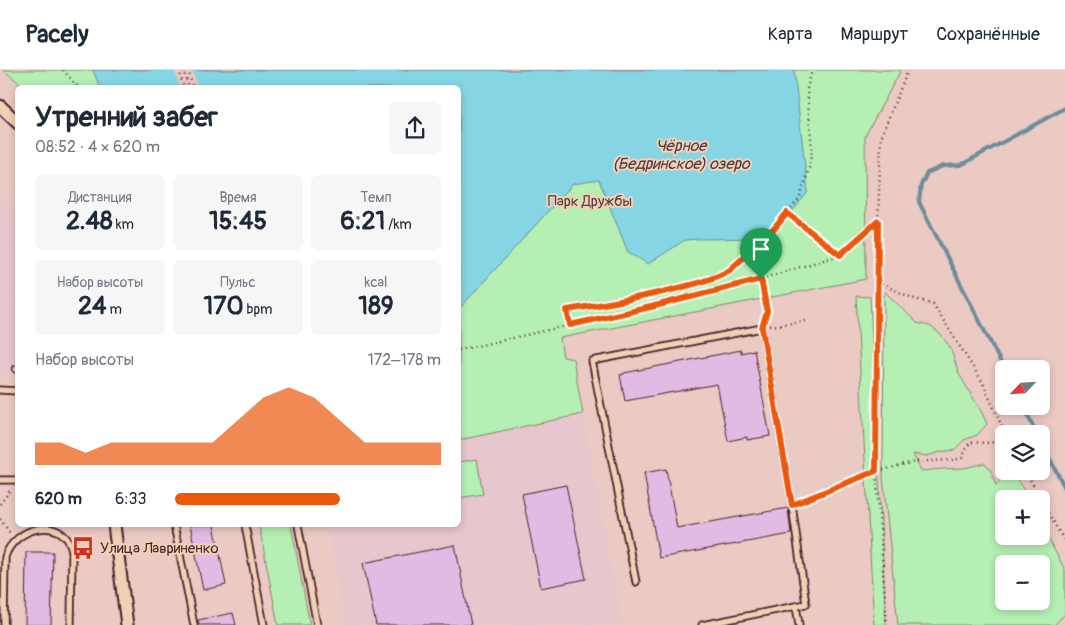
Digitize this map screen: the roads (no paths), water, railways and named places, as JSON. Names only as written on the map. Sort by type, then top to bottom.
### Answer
[{"type":"street","points":[[0,106],[15,120]]},
{"type":"street","points":[[114,527],[127,625]]},
{"type":"lane","points":[[636,582],[592,361],[762,328],[792,505],[806,604],[702,625]]},
{"type":"lane","points":[[0,390],[15,391]]},
{"type":"lane","points":[[0,480],[15,480]]},
{"type":"lane","points":[[26,532],[27,527]]},
{"type":"lane","points":[[4,625],[6,557],[10,546],[26,532],[47,527],[64,536],[69,541],[72,550],[71,625]]},
{"type":"lane","points":[[174,527],[194,625]]},
{"type":"lane","points":[[245,527],[264,625]]},
{"type":"lane","points":[[298,527],[317,625]]},
{"type":"lane","points":[[796,606],[800,625]]},
{"type":"water","name":"Чёрное (Бедринское) озеро","points":[[93,70],[794,70],[808,192],[771,238],[685,240],[648,264],[628,252],[599,180],[573,184],[461,307],[461,85],[99,85]]},
{"type":"waterway","points":[[999,360],[919,202],[921,185],[927,173],[943,166],[961,165],[1065,108]]},
{"type":"waterway","points":[[1028,415],[1032,425]]},
{"type":"waterway","points":[[1050,459],[1065,488]]},
{"type":"place","name":"Улица Лавриненко","points":[[83,548]]},
{"type":"park label","name":"Парк Дружбы","points":[[590,201]]}]
